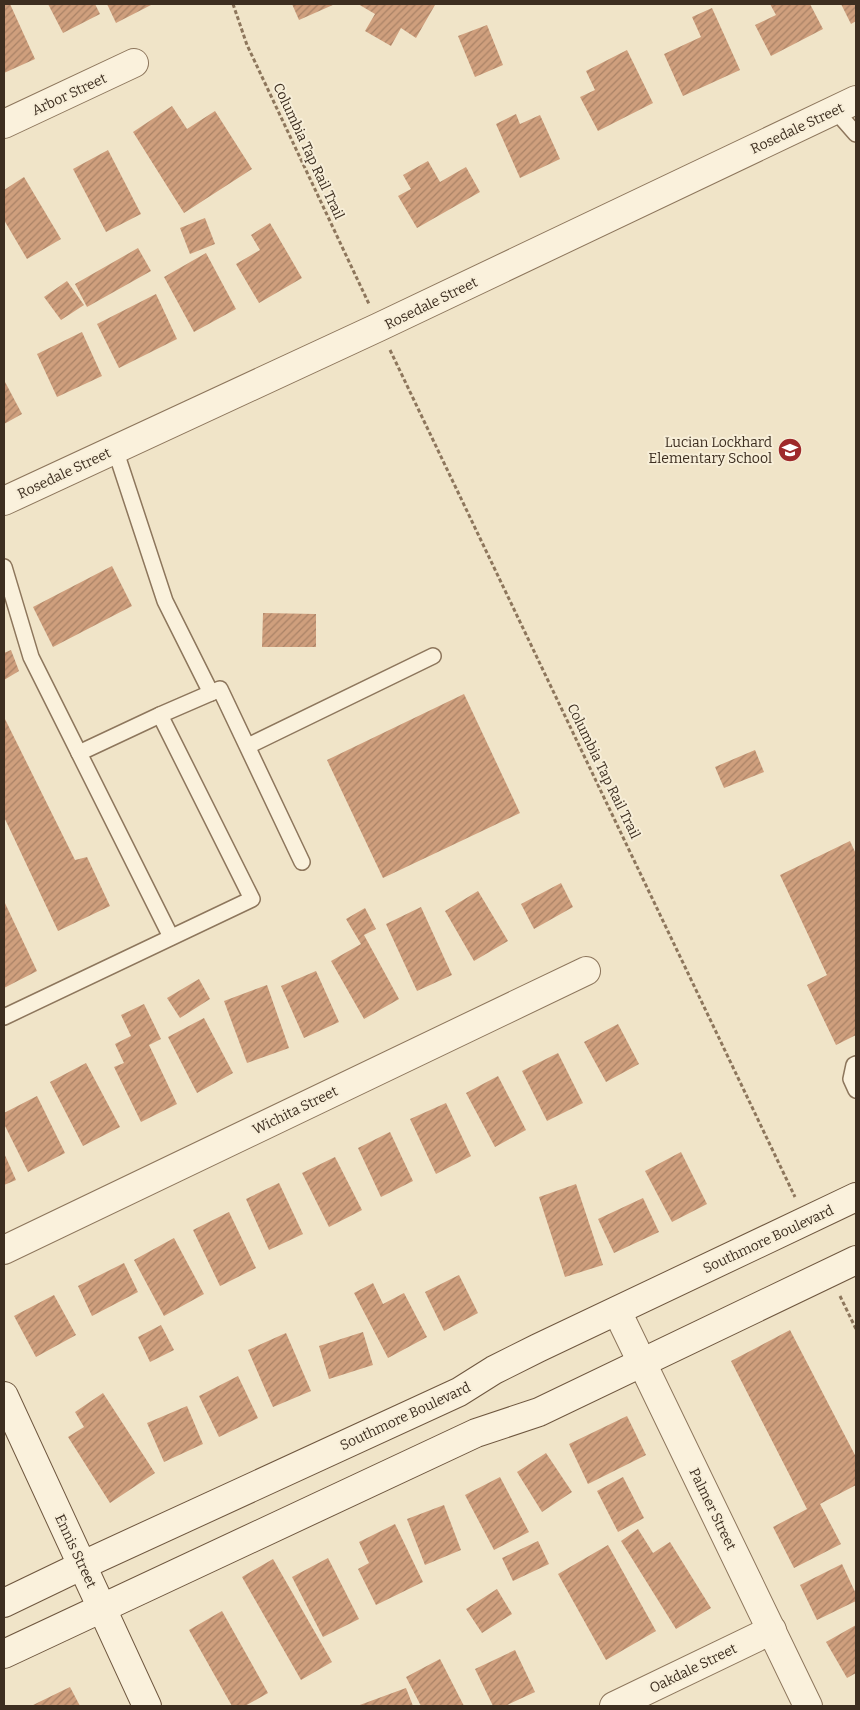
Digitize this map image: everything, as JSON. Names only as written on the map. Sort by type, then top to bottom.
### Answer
[{"type":"street","name":"Arbor Street","points":[[4,124],[134,63]]},
{"type":"street","name":"Rosedale Street","points":[[4,501],[380,327],[846,105]]},
{"type":"street","name":"Wichita Street","points":[[4,1250],[586,971]]},
{"type":"street","name":"Southmore Boulevard","points":[[4,1603],[82,1565],[459,1392],[494,1370],[856,1197]]},
{"type":"street","points":[[4,1654],[476,1433],[539,1412],[856,1260]]},
{"type":"street","name":"Palmer Street","points":[[617,1311],[808,1706]]},
{"type":"street","name":"Ennis Street","points":[[4,1396],[147,1706]]},
{"type":"street","name":"Oakdale Street","points":[[614,1706],[772,1630]]},
{"type":"lane","points":[[846,105],[856,134]]},
{"type":"lane","points":[[115,449],[165,601],[211,693]]},
{"type":"lane","points":[[4,567],[31,658],[171,937]]},
{"type":"lane","points":[[248,746],[434,656]]},
{"type":"lane","points":[[79,753],[220,689],[302,862]]},
{"type":"lane","points":[[4,1017],[252,899],[160,715]]},
{"type":"lane","points":[[856,1064],[854,1065],[851,1079],[856,1090]]},
{"type":"path","name":"Columbia Tap Rail Trail","points":[[233,4],[247,46],[370,306]]},
{"type":"path","name":"Columbia Tap Rail Trail","points":[[388,345],[795,1198]]},
{"type":"path","points":[[839,1294],[856,1330]]},
{"type":"building","points":[[4,4],[10,4],[35,59],[4,73]]},
{"type":"building","points":[[48,4],[95,4],[100,14],[63,33]]},
{"type":"building","points":[[107,4],[150,4],[151,5],[116,23]]},
{"type":"building","points":[[292,4],[335,4],[299,20]]},
{"type":"building","points":[[358,4],[435,5],[416,38],[401,28],[391,46],[365,31],[375,14]]},
{"type":"building","points":[[770,4],[810,4],[823,29],[771,56],[755,25],[776,15]]},
{"type":"building","points":[[841,4],[856,4],[856,21],[851,24]]},
{"type":"building","points":[[712,8],[740,70],[683,96],[664,54],[701,37],[692,17]]},
{"type":"building","points":[[487,25],[503,65],[475,77],[458,36]]},
{"type":"building","points":[[627,50],[653,103],[598,131],[580,97],[595,90],[586,71]]},
{"type":"building","points":[[172,106],[187,129],[215,111],[252,169],[184,213],[133,132]]},
{"type":"building","points":[[516,114],[520,124],[540,115],[560,159],[520,178],[496,124]]},
{"type":"building","points":[[108,150],[141,214],[106,232],[73,169]]},
{"type":"building","points":[[428,161],[440,182],[466,167],[480,192],[417,228],[398,196],[411,189],[403,175]]},
{"type":"building","points":[[24,177],[61,239],[27,259],[4,220],[4,190]]},
{"type":"building","points":[[205,218],[215,244],[190,254],[180,228]]},
{"type":"building","points":[[270,223],[302,278],[259,303],[236,264],[260,250],[251,235]]},
{"type":"building","points":[[138,248],[151,271],[87,307],[75,284]]},
{"type":"building","points":[[206,253],[236,309],[194,332],[164,277]]},
{"type":"building","points":[[67,281],[84,305],[61,320],[44,297]]},
{"type":"building","points":[[156,294],[177,339],[119,368],[97,324]]},
{"type":"building","points":[[82,332],[102,376],[57,397],[37,354]]},
{"type":"building","points":[[4,380],[22,414],[4,424]]},
{"type":"building","points":[[112,566],[132,606],[53,647],[33,607]]},
{"type":"building","points":[[263,613],[316,614],[316,647],[262,647]]},
{"type":"building","points":[[11,650],[19,671],[4,680],[4,653]]},
{"type":"building","points":[[464,694],[520,813],[383,878],[327,760]]},
{"type":"building","points":[[4,717],[75,860],[87,857],[110,906],[58,931],[4,817]]},
{"type":"building","points":[[755,750],[764,772],[724,788],[715,767]]},
{"type":"building","points":[[850,841],[856,854],[856,1035],[836,1045],[807,985],[827,975],[780,875]]},
{"type":"building","points":[[561,883],[573,907],[534,929],[521,904]]},
{"type":"building","points":[[478,891],[508,941],[474,961],[445,911]]},
{"type":"building","points":[[4,901],[37,971],[4,988]]},
{"type":"building","points":[[421,907],[452,975],[417,991],[386,924]]},
{"type":"building","points":[[365,908],[376,929],[364,935],[399,999],[364,1019],[331,961],[361,944],[346,919]]},
{"type":"building","points":[[316,971],[339,1022],[304,1038],[281,986]]},
{"type":"building","points":[[199,979],[210,999],[180,1018],[167,998]]},
{"type":"building","points":[[267,985],[289,1048],[247,1063],[224,1001]]},
{"type":"building","points":[[144,1004],[161,1039],[149,1045],[177,1104],[141,1122],[114,1067],[124,1063],[115,1044],[131,1036],[121,1015]]},
{"type":"building","points":[[204,1018],[233,1073],[197,1093],[168,1037]]},
{"type":"building","points":[[618,1024],[639,1064],[606,1082],[584,1042]]},
{"type":"building","points":[[558,1053],[583,1103],[547,1121],[522,1071]]},
{"type":"building","points":[[86,1063],[120,1127],[83,1146],[50,1082]]},
{"type":"building","points":[[498,1076],[526,1130],[495,1147],[466,1093]]},
{"type":"building","points":[[37,1096],[65,1153],[28,1172],[4,1124],[4,1113]]},
{"type":"building","points":[[446,1103],[471,1156],[436,1174],[410,1119]]},
{"type":"building","points":[[390,1132],[413,1181],[381,1197],[358,1148]]},
{"type":"building","points":[[681,1152],[707,1204],[672,1222],[645,1171]]},
{"type":"building","points":[[4,1153],[16,1180],[4,1185]]},
{"type":"building","points":[[335,1157],[362,1210],[329,1227],[302,1173]]},
{"type":"building","points":[[279,1183],[303,1234],[269,1250],[246,1199]]},
{"type":"building","points":[[576,1184],[603,1265],[565,1277],[539,1197]]},
{"type":"building","points":[[643,1198],[659,1232],[614,1253],[598,1219]]},
{"type":"building","points":[[229,1212],[256,1268],[220,1286],[193,1230]]},
{"type":"building","points":[[174,1238],[204,1294],[164,1316],[134,1260]]},
{"type":"building","points":[[124,1263],[138,1292],[92,1316],[78,1286]]},
{"type":"building","points":[[459,1275],[478,1313],[444,1331],[425,1292]]},
{"type":"building","points":[[373,1283],[383,1304],[404,1293],[427,1337],[388,1358],[354,1293]]},
{"type":"building","points":[[54,1295],[76,1335],[36,1357],[14,1316]]},
{"type":"building","points":[[161,1325],[174,1350],[150,1362],[138,1337]]},
{"type":"building","points":[[790,1330],[856,1457],[856,1485],[820,1504],[841,1544],[794,1568],[773,1527],[807,1509],[731,1361]]},
{"type":"building","points":[[363,1332],[373,1365],[329,1379],[319,1346]]},
{"type":"building","points":[[286,1333],[311,1391],[273,1407],[248,1350]]},
{"type":"building","points":[[238,1376],[258,1418],[219,1437],[199,1396]]},
{"type":"building","points":[[103,1393],[155,1473],[110,1503],[68,1437],[84,1427],[75,1412]]},
{"type":"building","points":[[187,1406],[203,1444],[164,1462],[147,1423]]},
{"type":"building","points":[[627,1416],[646,1455],[588,1484],[569,1444]]},
{"type":"building","points":[[546,1453],[572,1492],[542,1512],[517,1472]]},
{"type":"building","points":[[500,1477],[529,1532],[494,1550],[465,1495]]},
{"type":"building","points":[[623,1477],[644,1518],[618,1532],[597,1491]]},
{"type":"building","points":[[444,1505],[461,1550],[425,1565],[407,1519]]},
{"type":"building","points":[[395,1524],[423,1582],[376,1605],[358,1569],[369,1563],[359,1542]]},
{"type":"building","points":[[638,1529],[653,1553],[670,1542],[711,1608],[676,1629],[621,1541]]},
{"type":"building","points":[[538,1541],[549,1564],[513,1581],[502,1558]]},
{"type":"building","points":[[608,1545],[656,1631],[606,1660],[558,1574]]},
{"type":"building","points":[[328,1558],[359,1619],[323,1637],[292,1577]]},
{"type":"building","points":[[273,1559],[332,1662],[301,1680],[242,1577]]},
{"type":"building","points":[[842,1564],[856,1594],[856,1601],[817,1620],[800,1585]]},
{"type":"building","points":[[497,1589],[512,1614],[482,1633],[466,1609]]},
{"type":"building","points":[[222,1611],[268,1693],[245,1706],[232,1706],[189,1630]]},
{"type":"building","points":[[856,1625],[856,1673],[847,1678],[826,1642]]},
{"type":"building","points":[[515,1650],[535,1692],[505,1706],[493,1706],[475,1669]]},
{"type":"building","points":[[440,1659],[464,1706],[421,1706],[406,1677]]},
{"type":"building","points":[[70,1687],[80,1706],[31,1706]]},
{"type":"building","points":[[406,1688],[413,1706],[357,1706]]},
{"type":"place","name":"Lucian Lockhard Elementary School","points":[[790,450]]}]
